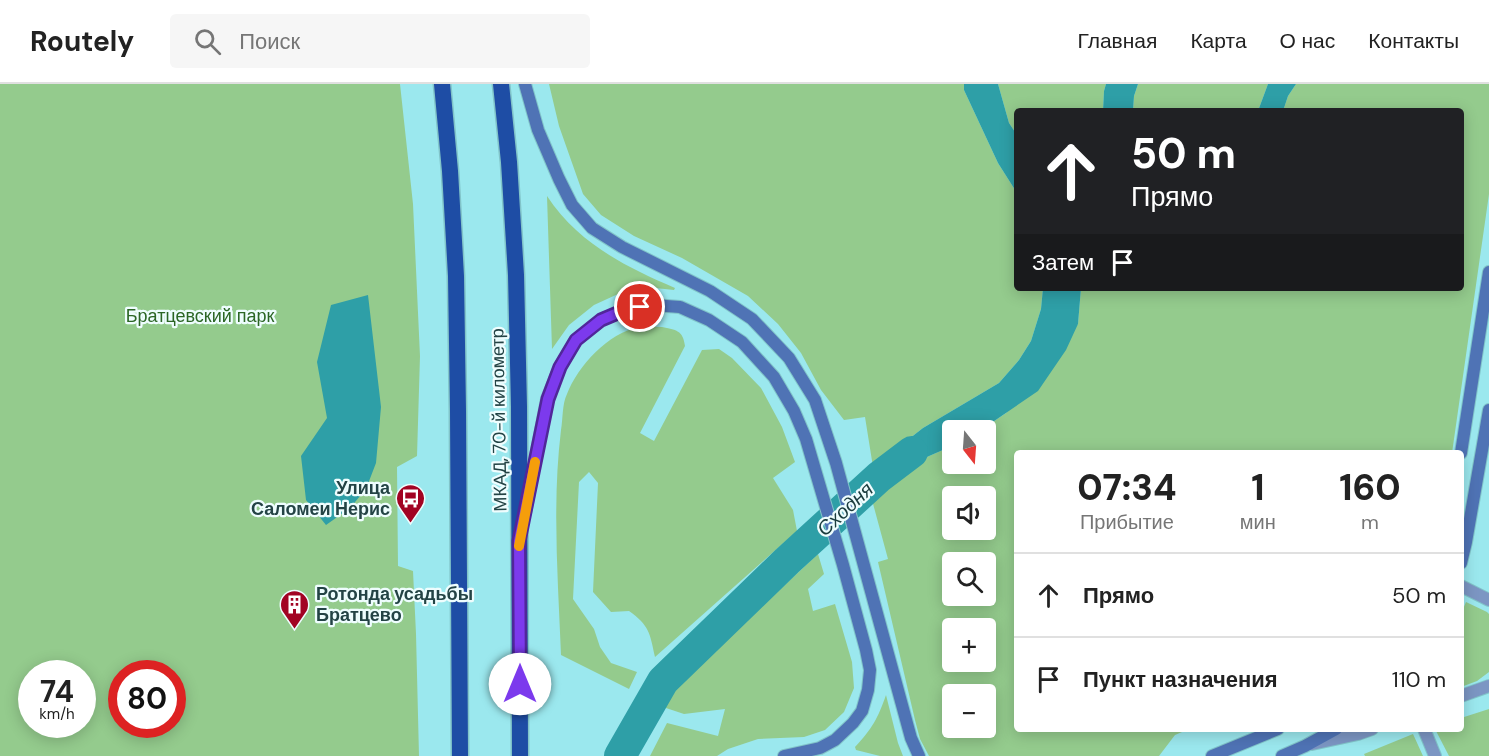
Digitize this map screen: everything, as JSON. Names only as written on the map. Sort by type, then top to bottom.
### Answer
[{"type":"highway","points":[[442,84],[456,276],[460,756]]},
{"type":"highway","name":"МКАД, 70-й километр","points":[[501,84],[509,162],[516,275],[519,407],[520,756]]},
{"type":"main road","points":[[525,84],[538,130],[559,179],[572,205],[592,228],[622,247],[710,291],[752,319],[789,358],[815,400],[836,463],[911,738],[919,756]]},
{"type":"main road","points":[[1461,450],[1489,272]]},
{"type":"main road","points":[[519,541],[548,399],[560,367],[576,340],[601,320],[627,309],[653,305],[680,307],[709,320],[742,342],[774,377],[794,411],[806,439],[843,565],[870,670],[868,690],[862,711],[853,723],[835,740],[820,748],[784,756]]},
{"type":"main road","points":[[1464,550],[1489,410]]},
{"type":"main road","points":[[1212,756],[1271,732]]},
{"type":"main road","points":[[1282,756],[1331,732]]},
{"type":"street","points":[[1464,588],[1489,600]]},
{"type":"street","points":[[1464,695],[1489,686]]},
{"type":"street","points":[[1305,746],[1364,732]]},
{"type":"street","points":[[1425,732],[1435,756]]},
{"type":"green space","name":"Братцевский парк","points":[[0,84],[400,84],[413,204],[420,356],[417,456],[397,467],[398,566],[413,571],[419,756],[0,756]]},
{"type":"green space","points":[[549,84],[964,84],[964,90],[998,163],[1014,188],[1014,291],[1043,291],[1041,309],[1031,341],[1019,360],[999,383],[923,428],[873,467],[865,417],[844,420],[821,390],[801,353],[778,324],[748,296],[682,258],[634,236],[601,215],[583,194],[559,126]]},
{"type":"green space","points":[[998,84],[1106,84],[1103,108],[1014,108],[1014,130],[1009,123]]},
{"type":"green space","points":[[1138,84],[1268,84],[1259,108],[1133,108]]},
{"type":"green space","points":[[1296,84],[1489,84],[1489,194],[1452,450],[1014,450],[1014,732],[1182,732],[1175,735],[1159,756],[929,756],[920,739],[915,720],[878,562],[888,559],[872,500],[920,460],[942,450],[942,474],[996,474],[996,420],[1006,413],[1078,324],[1081,291],[1464,291],[1464,108],[1284,108]]},
{"type":"green space","points":[[547,196],[559,213],[588,240],[620,262],[675,288],[674,290],[646,287],[618,294],[594,305],[569,325],[552,349]]},
{"type":"green space","points":[[662,327],[681,334],[685,346],[640,433],[654,441],[702,350],[719,349],[732,358],[761,388],[782,427],[795,462],[773,478],[793,510],[797,531],[655,657],[645,625],[629,611],[611,612],[593,592],[598,483],[589,472],[579,482],[573,599],[594,629],[600,647],[611,663],[637,672],[629,689],[561,655],[556,542],[558,458],[565,398],[586,362],[605,343],[627,330]]},
{"type":"green space","points":[[818,554],[824,574],[808,589],[813,611],[835,604],[852,662],[854,688],[844,712],[825,730],[804,737],[758,739],[728,749],[717,756],[650,756],[667,723],[718,736],[725,709],[684,714],[663,707],[679,684]]},
{"type":"green space","points":[[1466,602],[1489,614],[1489,672],[1477,681],[1464,686],[1464,607]]},
{"type":"green space","points":[[886,695],[903,756],[880,756],[856,750],[855,747],[874,723]]},
{"type":"green space","points":[[1489,709],[1489,756],[1449,756],[1437,732],[1464,732],[1464,717]]},
{"type":"green space","points":[[1413,734],[1423,756],[1365,756],[1364,754]]},
{"type":"water","points":[[964,84],[998,84],[1009,123],[1014,130],[1014,188],[998,163],[964,90]]},
{"type":"water","points":[[1106,84],[1138,84],[1133,108],[1103,108]]},
{"type":"water","points":[[1268,84],[1296,84],[1284,108],[1259,108]]},
{"type":"water","points":[[1043,291],[1081,291],[1078,324],[1066,350],[1038,391],[996,420],[942,420],[942,450],[920,460],[885,488],[873,467],[923,428],[999,383],[1019,360],[1031,341],[1041,309]]},
{"type":"water","points":[[368,295],[381,407],[376,463],[366,489],[350,508],[326,525],[306,500],[301,456],[327,418],[317,362],[331,305]]},
{"type":"waterway","name":"Сходня","points":[[620,756],[663,681],[787,561],[879,477],[912,452]]},
{"type":"slow traffic","points":[[519,546],[535,462]]},
{"type":"place","name":"Улица Саломеи Нерис","points":[[411,524]]},
{"type":"place","name":"Ротонда усадьбы Братцево","points":[[295,630]]},
{"type":"route","points":[[520,684],[519,541],[548,399],[560,367],[576,340],[601,320],[627,309],[640,307]]}]
